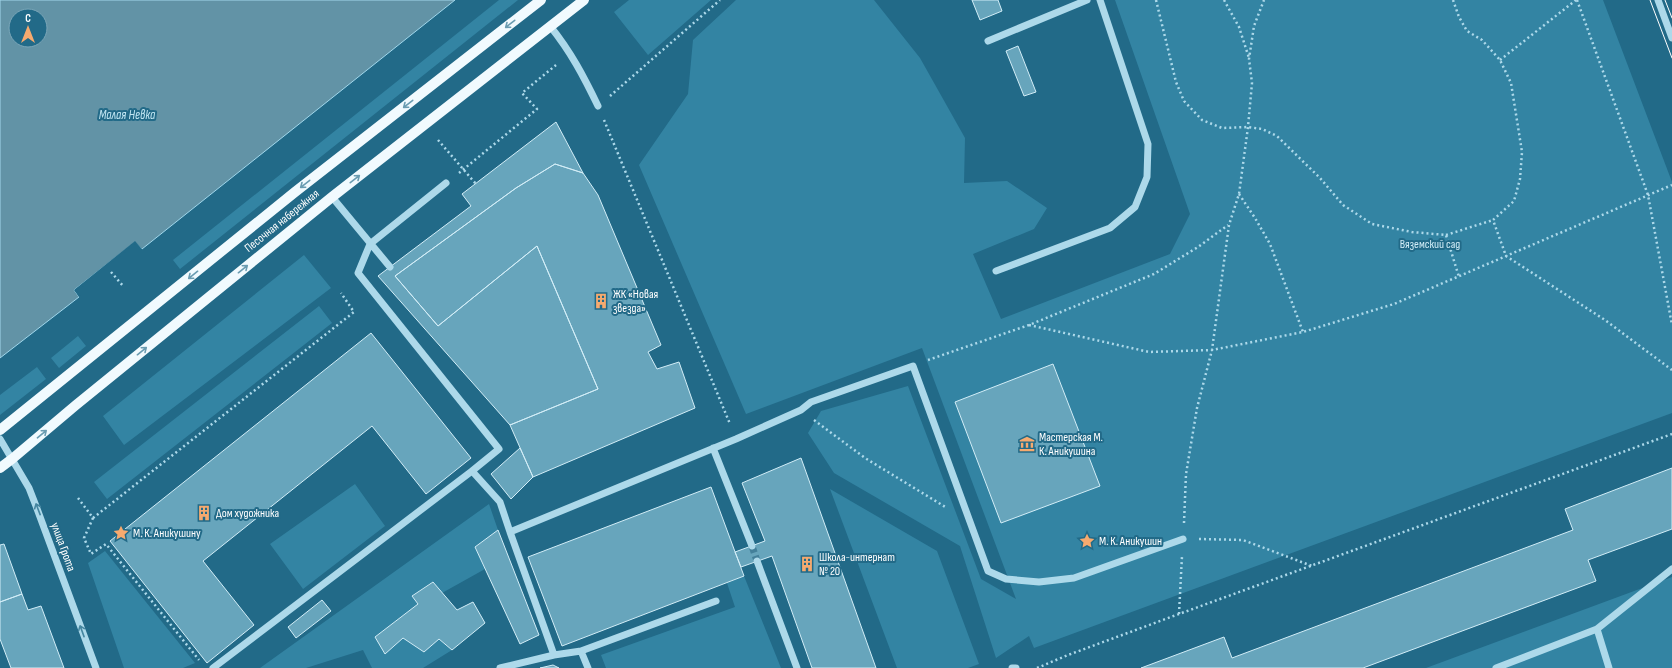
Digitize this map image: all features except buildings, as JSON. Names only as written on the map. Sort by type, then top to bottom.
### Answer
[{"type":"main road","name":"Песочная набережная","points":[[0,430],[295,192],[541,0]]},
{"type":"main road","name":"Песочная набережная","points":[[0,468],[332,197],[584,0]]},
{"type":"street","points":[[988,41],[1087,0]]},
{"type":"street","points":[[996,271],[1110,228],[1135,207],[1147,177],[1148,144],[1100,0]]},
{"type":"street","points":[[1658,0],[1672,38]]},
{"type":"street","points":[[550,26],[571,53],[582,71],[598,106]]},
{"type":"street","points":[[213,668],[499,449],[358,273],[370,244],[446,183]]},
{"type":"street","points":[[332,197],[390,267]]},
{"type":"street","points":[[510,532],[736,440],[801,410],[812,402],[913,366],[988,570],[1006,579],[1039,582],[1074,578],[1183,539]]},
{"type":"street","name":"улица Грота","points":[[0,439],[28,488],[36,506],[96,668]]},
{"type":"street","points":[[714,448],[752,546]]},
{"type":"street","points":[[472,471],[500,502],[554,655]]},
{"type":"street","points":[[757,561],[797,668]]},
{"type":"street","points":[[1496,668],[1597,629],[1672,569]]},
{"type":"street","points":[[500,668],[554,655],[581,651],[716,601]]},
{"type":"street","points":[[1597,629],[1609,668]]},
{"type":"street","points":[[581,651],[588,668]]},
{"type":"path","points":[[720,0],[598,106],[736,440]]},
{"type":"path","points":[[1156,0],[1176,82],[1184,101],[1202,120],[1222,128],[1248,127],[1262,129],[1278,136],[1320,178],[1343,205],[1372,224],[1412,232],[1446,235],[1493,220],[1514,201],[1520,179],[1522,152],[1511,83],[1500,60],[1482,40],[1467,31],[1459,18],[1454,0]]},
{"type":"path","points":[[1180,614],[1186,474],[1197,408],[1212,350],[1229,225],[1239,194],[1252,83],[1249,59],[1239,27],[1224,0]]},
{"type":"path","points":[[1249,59],[1254,26],[1264,0]]},
{"type":"path","points":[[1500,60],[1577,0],[1648,195],[1672,325]]},
{"type":"path","points":[[446,183],[537,109],[522,92],[571,53]]},
{"type":"path","points":[[438,140],[476,184]]},
{"type":"path","points":[[1029,324],[1149,352],[1212,350],[1303,332],[1394,304],[1672,185]]},
{"type":"path","points":[[1239,194],[1270,244],[1303,332]]},
{"type":"path","points":[[1493,220],[1506,256],[1605,320],[1672,370]]},
{"type":"path","points":[[913,366],[1029,324],[1154,274],[1198,247],[1229,225]]},
{"type":"path","points":[[1446,235],[1459,277]]},
{"type":"path","points":[[111,272],[124,287]]},
{"type":"path","points":[[200,662],[106,544],[91,554],[84,538],[93,518],[354,312],[341,293]]},
{"type":"path","points":[[801,410],[865,458],[969,521]]},
{"type":"path","points":[[1037,668],[1068,655],[1672,434]]},
{"type":"path","points":[[78,498],[93,518]]},
{"type":"path","points":[[1183,539],[1243,540],[1312,566]]},
{"type":"green space","points":[[499,0],[518,0],[180,269],[173,260]]},
{"type":"green space","points":[[629,0],[711,0],[648,55],[614,12]]},
{"type":"green space","name":"Вяземский сад","points":[[736,0],[874,0],[920,58],[965,138],[964,183],[1007,181],[1047,208],[1034,229],[973,254],[1001,319],[1170,254],[1190,214],[1115,0],[1603,0],[1672,182],[1672,413],[1034,648],[1029,636],[996,658],[960,546],[834,473],[808,433],[821,411],[908,386],[981,579],[1016,599],[922,348],[746,414],[639,165],[688,94],[693,40]]},
{"type":"green space","points":[[304,255],[331,288],[124,445],[103,416]]},
{"type":"green space","points":[[319,306],[332,323],[107,499],[94,482]]},
{"type":"green space","points":[[78,336],[86,346],[59,368],[51,358]]},
{"type":"green space","points":[[37,367],[46,379],[0,415],[0,395]]},
{"type":"green space","points":[[355,484],[385,526],[303,589],[270,544]]},
{"type":"green space","points":[[830,489],[937,551],[979,664],[968,668],[897,668]]},
{"type":"green space","points":[[489,504],[498,530],[475,547],[485,569],[442,593],[432,582],[412,596],[418,604],[375,637],[385,653],[403,638],[423,651],[439,639],[452,650],[423,668],[372,668],[363,650],[306,668],[260,668]]},
{"type":"green space","points":[[105,551],[195,663],[183,668],[124,668],[88,563]]},
{"type":"green space","points":[[744,576],[781,668],[606,668],[601,655],[735,607],[727,583]]},
{"type":"green space","points":[[1672,577],[1672,668],[1426,668]]},
{"type":"water","name":"Малая Невка","points":[[0,0],[455,0],[142,249],[135,242],[74,290],[79,297],[0,358]]},
{"type":"pier","points":[[135,241],[142,249],[140,250],[135,244],[77,291],[81,296],[79,297],[74,290]]},
{"type":"tunnel","points":[[752,546],[757,561]]},
{"type":"tram line","points":[[1650,0],[1672,58]]},
{"type":"tram line","points":[[1665,0],[1672,18]]},
{"type":"place","name":"ЖК «Новая звезда»","points":[[601,301]]},
{"type":"place","name":"Мастерская М. К. Аникушина","points":[[1027,444]]},
{"type":"place","name":"Дом художника","points":[[204,513]]},
{"type":"place","name":"М. К. Аникушину","points":[[121,533]]},
{"type":"place","name":"М. К. Аникушин","points":[[1087,541]]},
{"type":"place","name":"Школа-интернат № 20","points":[[807,564]]}]
